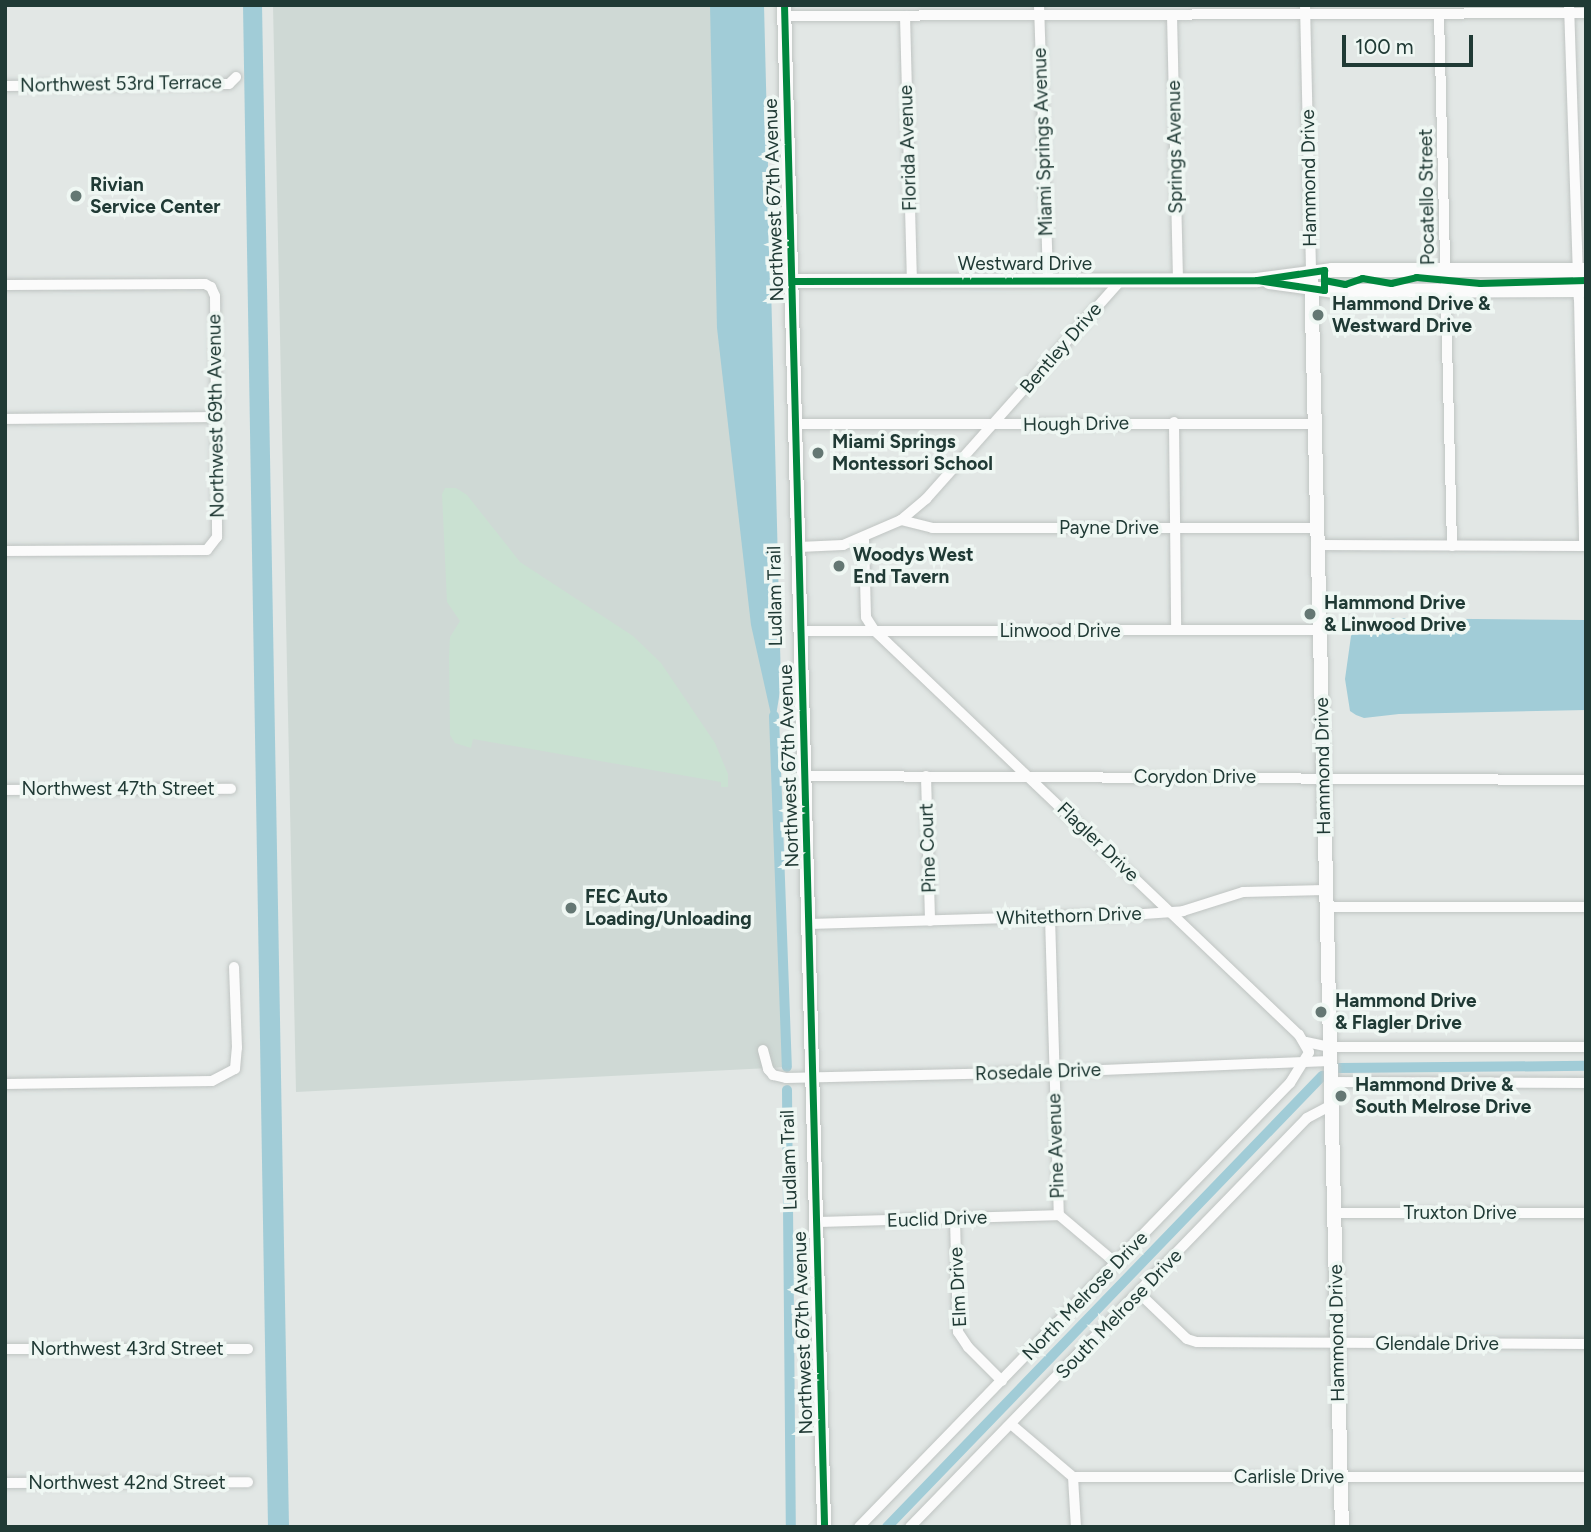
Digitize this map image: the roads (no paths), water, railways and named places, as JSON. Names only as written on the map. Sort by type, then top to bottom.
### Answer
[{"type":"street","points":[[784,10],[905,16],[1039,10],[1172,15],[1306,9],[1439,14],[1569,9],[1586,13]]},
{"type":"street","name":"Hammond Drive","points":[[1306,9],[1342,1527]]},
{"type":"street","points":[[1318,545],[1585,545],[1582,270],[1569,9]]},
{"type":"street","name":"Northwest 67th Avenue","points":[[784,10],[824,1527]]},
{"type":"street","name":"Miami Springs Avenue","points":[[1039,10],[1048,280]]},
{"type":"street","name":"Pocatello Street","points":[[1439,14],[1452,546]]},
{"type":"street","name":"Springs Avenue","points":[[1172,15],[1178,280]]},
{"type":"street","name":"Florida Avenue","points":[[905,16],[912,280]]},
{"type":"street","name":"Northwest 53rd Terrace","points":[[5,86],[229,84],[236,77]]},
{"type":"street","name":"Westward Drive","points":[[792,281],[1257,280],[1311,271],[1582,270]]},
{"type":"street","name":"Bentley Drive","points":[[799,547],[843,545],[901,520],[926,499],[1121,280]]},
{"type":"street","name":"Westward Drive","points":[[1257,280],[1311,289],[1582,290]]},
{"type":"street","name":"Northwest 69th Avenue","points":[[5,285],[205,284],[211,288],[215,296],[217,537],[214,545],[207,550],[5,551]]},
{"type":"street","points":[[5,419],[216,417]]},
{"type":"street","points":[[1174,422],[1176,630]]},
{"type":"street","name":"Hough Drive","points":[[796,424],[1315,424]]},
{"type":"street","name":"Payne Drive","points":[[901,520],[932,528],[1317,528]]},
{"type":"street","points":[[864,538],[866,617],[874,630]]},
{"type":"street","name":"Flagler Drive","points":[[874,630],[1306,1042]]},
{"type":"street","name":"Linwood Drive","points":[[801,631],[1320,630]]},
{"type":"street","name":"Corydon Drive","points":[[804,776],[1586,780]]},
{"type":"street","name":"Pine Court","points":[[926,776],[930,921]]},
{"type":"street","name":"Northwest 47th Street","points":[[5,790],[231,789]]},
{"type":"street","name":"Whitethorn Drive","points":[[809,925],[1183,911],[1243,892],[1327,890]]},
{"type":"street","points":[[1327,907],[1586,907]]},
{"type":"street","name":"Pine Avenue","points":[[1050,917],[1059,1215],[1117,1264]]},
{"type":"street","points":[[5,1084],[212,1081],[235,1069],[237,1048],[234,967]]},
{"type":"street","points":[[1306,1042],[1330,1054],[1586,1046]]},
{"type":"street","points":[[1306,1042],[1309,1052],[1306,1062]]},
{"type":"street","name":"Rosedale Drive","points":[[763,1051],[768,1069],[786,1078],[1053,1072],[1306,1062],[1330,1054]]},
{"type":"street","name":"North Melrose Drive","points":[[859,1527],[1117,1264],[1290,1083],[1306,1062]]},
{"type":"street","points":[[1280,1063],[1289,1070],[1290,1083]]},
{"type":"street","points":[[1331,1082],[1586,1083]]},
{"type":"street","name":"South Melrose Drive","points":[[910,1527],[1012,1425],[1307,1118],[1331,1105]]},
{"type":"street","name":"Truxton Drive","points":[[1334,1213],[1586,1213]]},
{"type":"street","name":"Euclid Drive","points":[[815,1223],[1059,1215]]},
{"type":"street","name":"Elm Drive","points":[[955,1219],[958,1332],[968,1347],[1002,1381]]},
{"type":"street","name":"Glendale Drive","points":[[1139,1293],[1187,1339],[1197,1342],[1586,1344]]},
{"type":"street","name":"Northwest 43rd Street","points":[[5,1349],[248,1349]]},
{"type":"street","points":[[1012,1425],[1073,1478],[1076,1527]]},
{"type":"street","name":"Carlisle Drive","points":[[1073,1478],[1586,1477]]},
{"type":"street","name":"Northwest 42nd Street","points":[[5,1483],[248,1482]]},
{"type":"water","points":[[243,5],[262,5],[289,1527],[268,1527]]},
{"type":"water","points":[[710,5],[764,5],[781,685],[774,728],[751,625],[717,328]]},
{"type":"water","points":[[1374,618],[1586,620],[1586,710],[1399,714],[1364,718],[1356,715],[1350,711],[1345,679],[1351,636],[1359,624]]},
{"type":"waterway","points":[[774,716],[787,1067]]},
{"type":"waterway","points":[[1339,1068],[1586,1066]]},
{"type":"waterway","points":[[887,1527],[1322,1076]]},
{"type":"waterway","points":[[787,1090],[791,1527]]},
{"type":"place","name":"Rivian Service Center","points":[[76,196]]},
{"type":"place","name":"Hammond Drive & Westward Drive","points":[[1318,315]]},
{"type":"place","name":"Miami Springs Montessori School","points":[[818,453]]},
{"type":"place","name":"Woodys West End Tavern","points":[[839,566]]},
{"type":"place","name":"Hammond Drive & Linwood Drive","points":[[1310,614]]},
{"type":"place","name":"FEC Auto Loading/Unloading","points":[[571,908]]},
{"type":"place","name":"Hammond Drive & Flagler Drive","points":[[1321,1012]]},
{"type":"place","name":"Hammond Drive & South Melrose Drive","points":[[1341,1096]]}]
